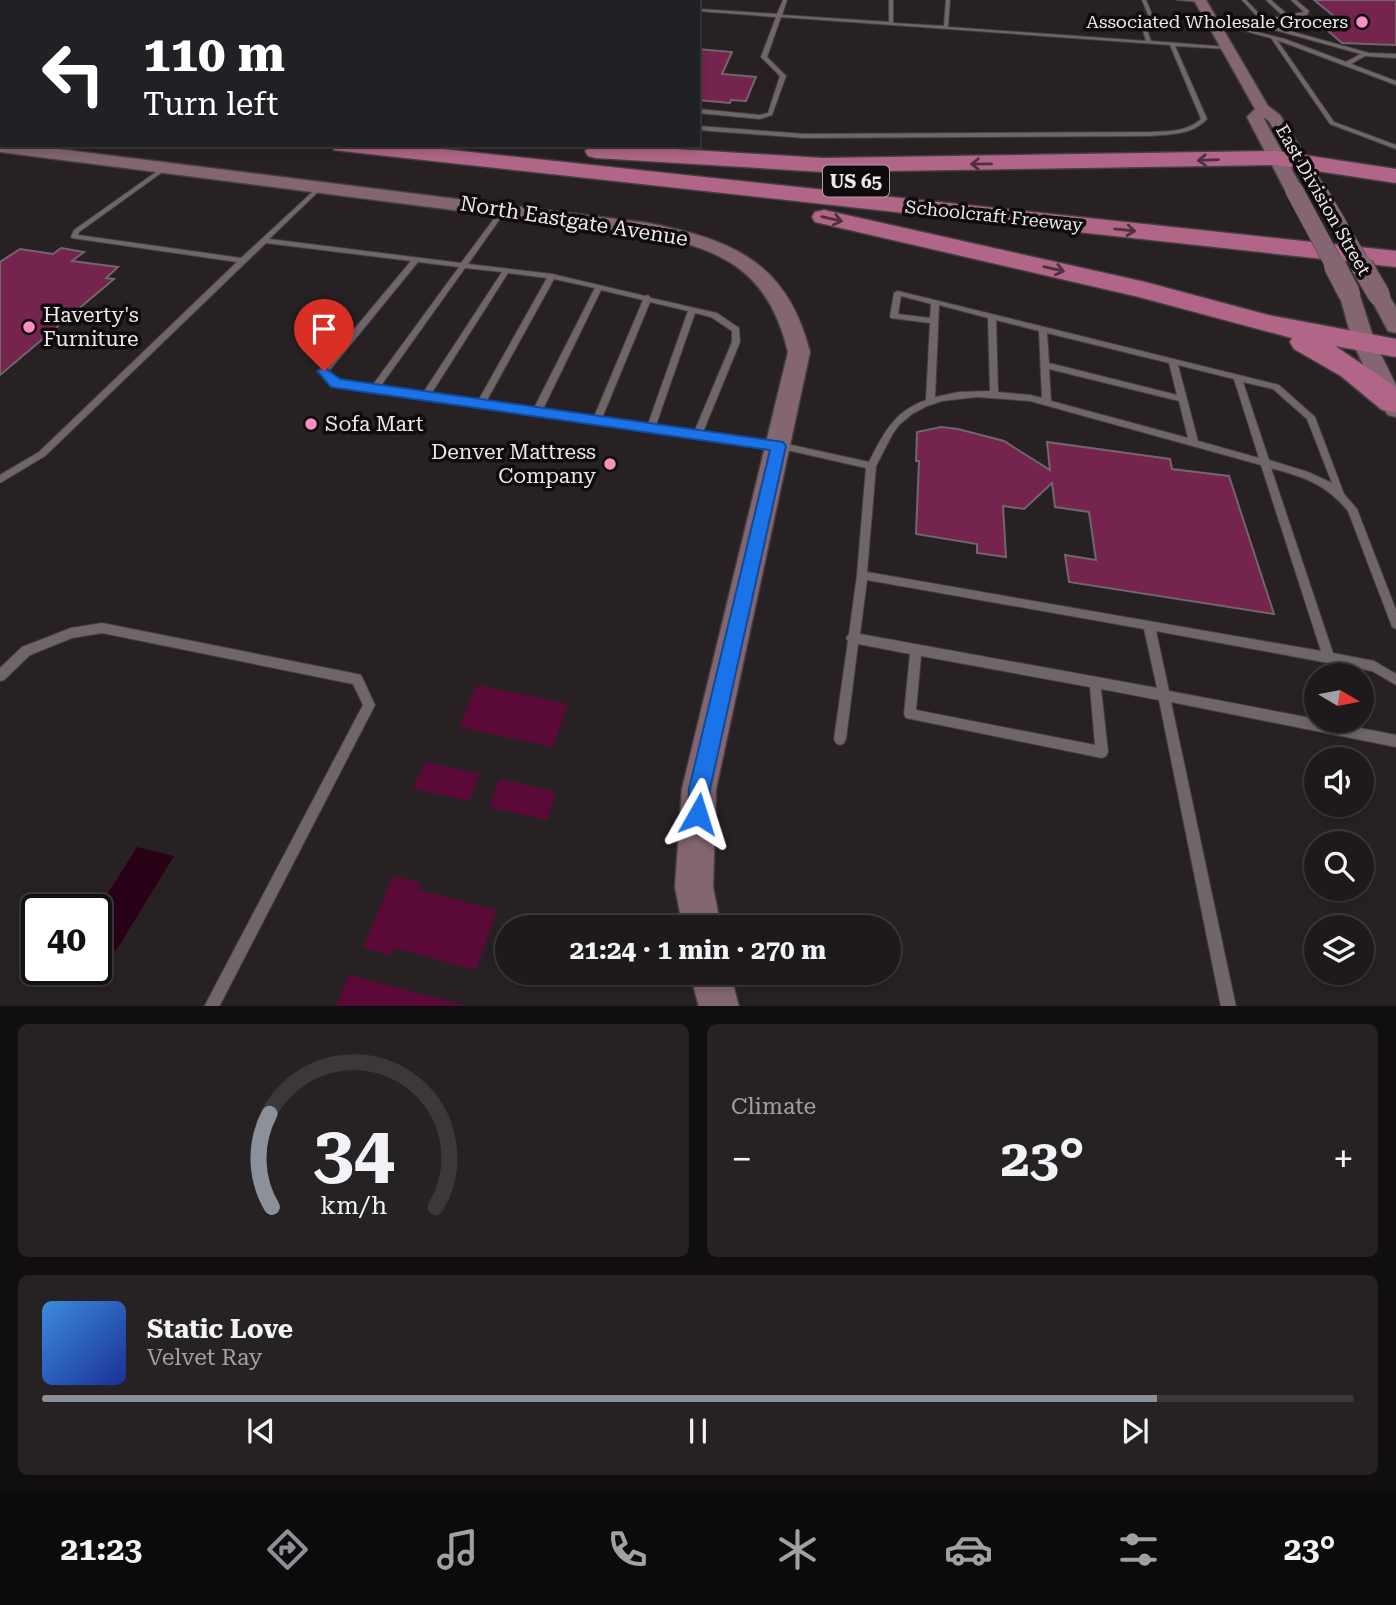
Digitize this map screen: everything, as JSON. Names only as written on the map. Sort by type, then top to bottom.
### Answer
[{"type":"highway","name":"Schoolcraft Freeway","points":[[359,147],[1396,259]]},
{"type":"highway","name":"Schoolcraft Freeway","points":[[536,147],[1396,237]]},
{"type":"highway","points":[[555,147],[791,164],[1162,162],[1289,152],[1396,176]]},
{"type":"highway","points":[[475,161],[691,191],[781,207],[1145,290],[1266,324],[1396,348]]},
{"type":"highway","points":[[1266,324],[1337,359],[1370,380],[1394,406]]},
{"type":"main road","name":"East Division Street","points":[[1289,152],[1294,190],[1349,293]]},
{"type":"main road","points":[[713,985],[719,1006]]},
{"type":"street","name":"East Division Street","points":[[1200,1],[1262,109],[1275,118],[1289,152],[1321,194],[1396,326]]},
{"type":"street","name":"North Eastgate Avenue","points":[[0,147],[631,226],[706,242],[753,269],[777,292],[793,324],[799,352],[699,789],[694,887],[699,915]]},
{"type":"street","points":[[1349,293],[1364,343],[1394,406]]},
{"type":"lane","points":[[706,11],[712,0]]},
{"type":"lane","points":[[700,111],[760,117],[770,114],[783,76],[764,57],[785,0]]},
{"type":"lane","points":[[891,0],[891,24]]},
{"type":"lane","points":[[946,27],[948,0]]},
{"type":"lane","points":[[1144,0],[1151,17],[1144,27],[1149,42]]},
{"type":"lane","points":[[1178,0],[1200,1]]},
{"type":"lane","points":[[1244,0],[1265,23],[1368,54],[1396,56]]},
{"type":"lane","points":[[1268,0],[1287,17]]},
{"type":"lane","points":[[1257,32],[1265,23],[1307,12],[1293,0]]},
{"type":"lane","points":[[700,10],[1228,48]]},
{"type":"lane","points":[[1213,22],[1257,32],[1396,83]]},
{"type":"lane","points":[[1272,37],[1332,123],[1396,147]]},
{"type":"lane","points":[[700,128],[804,136],[1150,134],[1185,131],[1197,127],[1204,119],[1172,44]]},
{"type":"lane","points":[[1347,64],[1368,54]]},
{"type":"lane","points":[[712,129],[719,113]]},
{"type":"lane","points":[[166,167],[76,231],[74,237],[244,261]]},
{"type":"lane","points":[[0,479],[43,454],[320,187]]},
{"type":"lane","points":[[374,389],[504,209]]},
{"type":"lane","points":[[265,241],[552,276],[714,315],[736,330],[736,342],[698,435]]},
{"type":"lane","points":[[416,260],[324,371],[336,384],[778,446],[871,466]]},
{"type":"lane","points":[[426,396],[506,271]]},
{"type":"lane","points":[[480,404],[552,276]]},
{"type":"lane","points":[[537,412],[599,286]]},
{"type":"lane","points":[[933,321],[894,316],[898,293],[1276,387],[1311,416],[1340,494]]},
{"type":"lane","points":[[597,420],[648,298]]},
{"type":"lane","points":[[930,402],[935,302]]},
{"type":"lane","points":[[651,428],[693,309]]},
{"type":"lane","points":[[992,317],[994,393]]},
{"type":"lane","points":[[1043,329],[1047,403]]},
{"type":"lane","points":[[1173,362],[1194,444]]},
{"type":"lane","points":[[1045,365],[1183,398]]},
{"type":"lane","points":[[1237,377],[1329,658]]},
{"type":"lane","points":[[840,739],[862,575],[871,466],[895,424],[919,406],[946,397],[994,393],[1047,403],[1323,481],[1340,494],[1352,509],[1396,624]]},
{"type":"lane","points":[[862,575],[1374,666],[1396,680]]},
{"type":"lane","points":[[1149,625],[1228,1006]]},
{"type":"lane","points":[[0,676],[26,651],[71,632],[102,628],[357,679],[369,705],[211,1006]]},
{"type":"lane","points":[[852,638],[1396,741]]},
{"type":"lane","points":[[916,650],[910,714],[1102,752],[1095,682]]},
{"type":"shaded area","points":[[477,685],[568,704],[553,747],[459,727]]},
{"type":"shaded area","points":[[425,762],[480,774],[469,801],[413,788]]},
{"type":"shaded area","points":[[500,779],[556,792],[547,820],[489,807]]},
{"type":"shaded area","points":[[137,847],[174,856],[116,951],[112,950],[112,894],[108,894]]},
{"type":"shaded area","points":[[393,876],[421,883],[418,890],[497,910],[476,970],[395,948],[391,955],[363,948]]},
{"type":"shaded area","points":[[349,975],[467,1006],[336,1006]]},
{"type":"building","name":"Associated Wholesale Grocers","points":[[1314,0],[1396,0],[1396,45],[1342,43],[1320,24],[1330,24],[1324,19],[1334,20],[1330,17],[1335,17]]},
{"type":"building","points":[[700,49],[732,52],[722,74],[756,77],[746,101],[731,100],[730,103],[700,100]]},
{"type":"building","name":"Haverty's Furniture","points":[[61,248],[84,252],[72,261],[118,267],[106,278],[114,279],[0,375],[0,262],[20,249],[53,254]]},
{"type":"building","points":[[941,427],[1004,441],[1050,470],[1047,442],[1170,459],[1172,469],[1229,476],[1274,614],[1069,582],[1065,555],[1096,560],[1089,512],[1055,507],[1052,483],[1024,509],[1003,506],[1006,557],[977,553],[977,544],[916,534],[919,461],[916,461],[917,432]]},
{"type":"place","name":"Associated Wholesale Grocers","points":[[1362,22]]},
{"type":"place","name":"Haverty's Furniture","points":[[29,327]]},
{"type":"place","name":"Sofa Mart","points":[[311,424]]},
{"type":"place","name":"Denver Mattress Company","points":[[610,464]]},
{"type":"route","points":[[324,371],[336,384],[778,446],[699,789],[698,814]]}]
